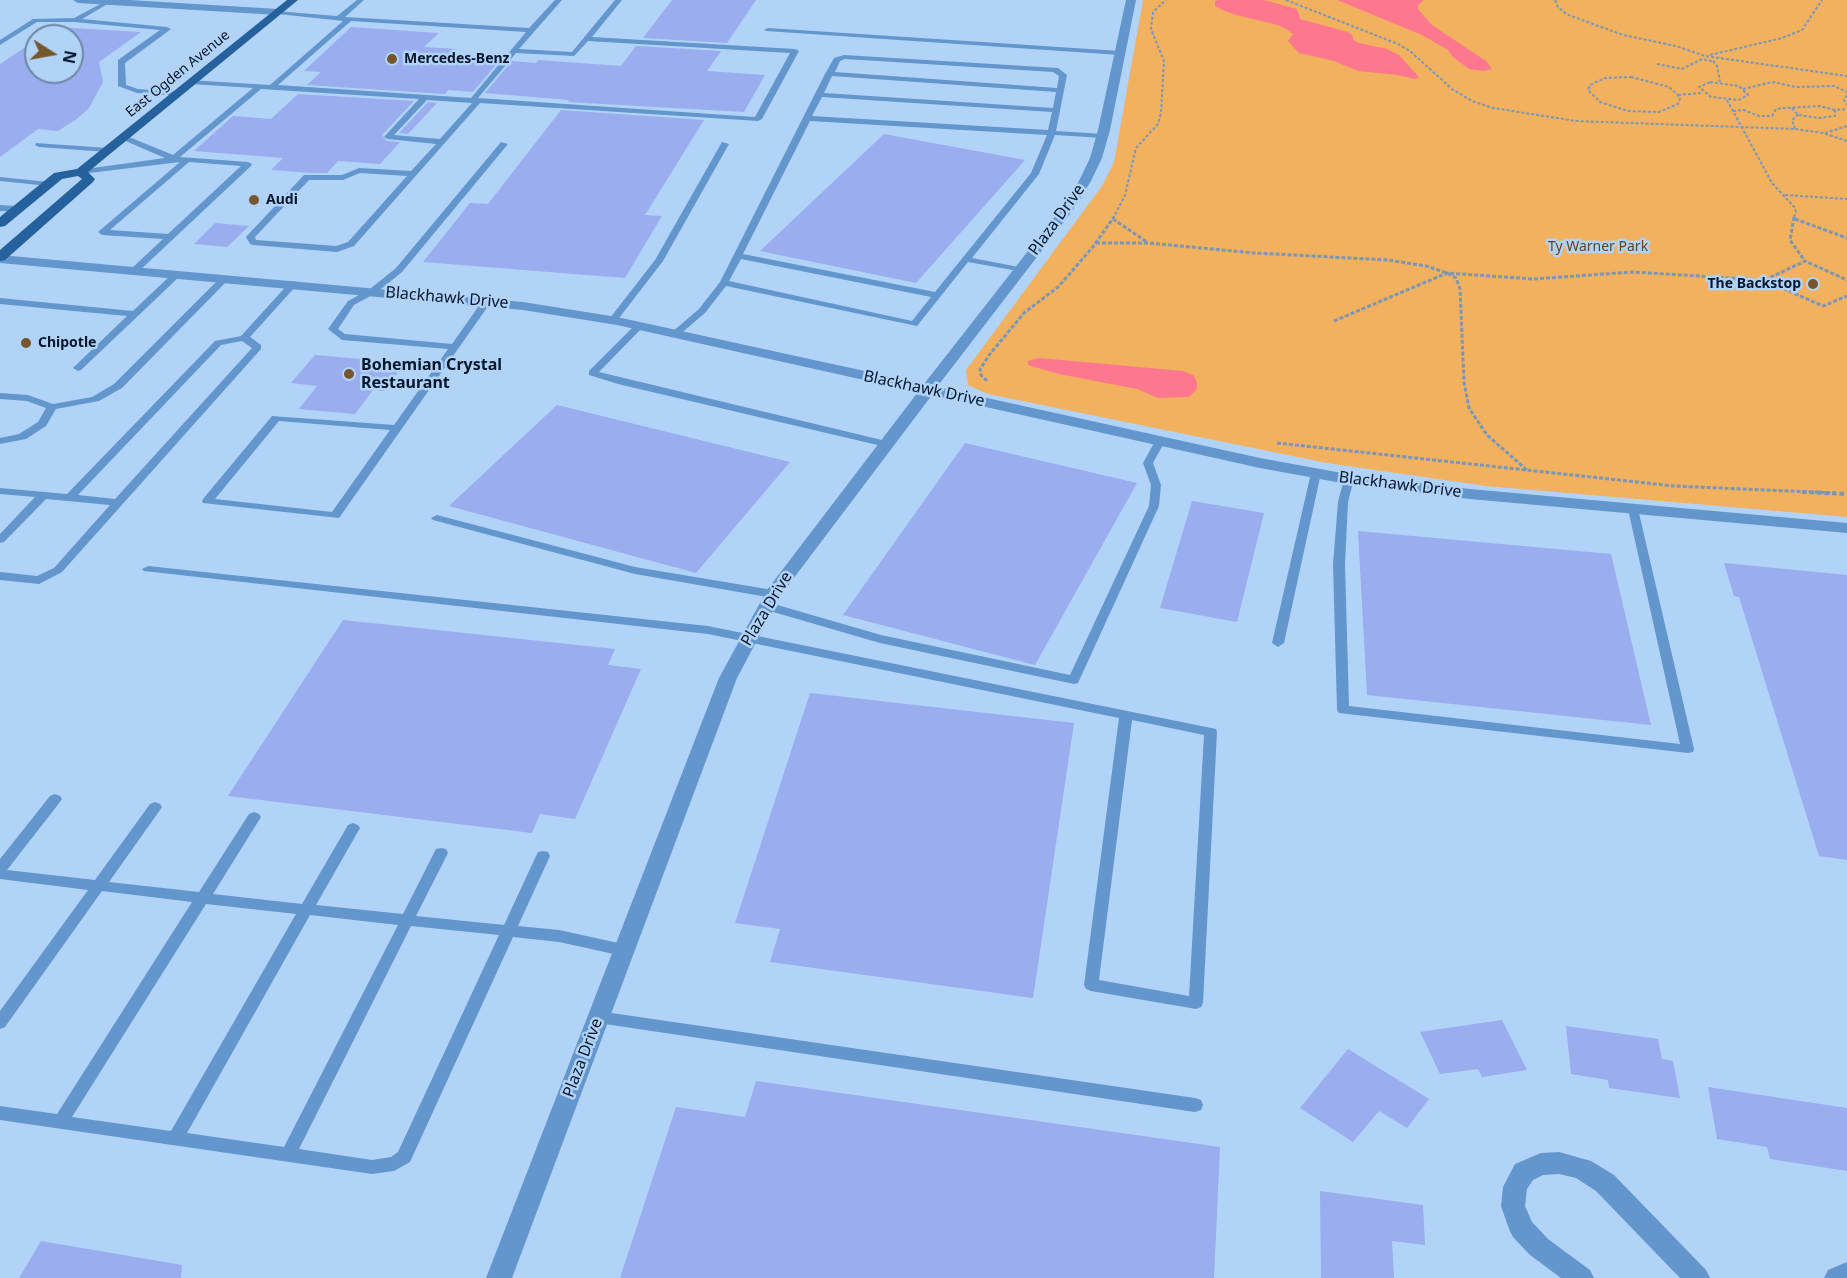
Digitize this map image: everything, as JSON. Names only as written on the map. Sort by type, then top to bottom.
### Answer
[{"type":"main road","name":"East Ogden Avenue","points":[[0,223],[58,176],[81,172],[293,0]]},
{"type":"main road","name":"East Ogden Avenue","points":[[0,258],[88,179],[81,172]]},
{"type":"street","points":[[78,0],[278,12]]},
{"type":"street","name":"Plaza Drive","points":[[499,1278],[728,678],[770,600],[886,444],[1069,207],[1085,181],[1103,136],[1131,0]]},
{"type":"street","name":"Blackhawk Drive","points":[[0,258],[486,302],[639,326],[1160,441],[1348,479],[1460,493],[1847,528]]},
{"type":"street","points":[[1581,1278],[1539,1247],[1522,1229],[1513,1206],[1515,1187],[1524,1172],[1541,1164],[1559,1163],[1582,1169],[1605,1183],[1696,1278]]},
{"type":"street","points":[[1837,1278],[1847,1274]]},
{"type":"lane","points":[[339,18],[361,0]]},
{"type":"lane","points":[[414,174],[359,170],[343,178],[308,177],[250,237],[254,242],[337,249],[351,244],[414,174],[531,30],[559,0]]},
{"type":"lane","points":[[514,51],[574,54],[620,0]]},
{"type":"lane","points":[[74,20],[108,2]]},
{"type":"lane","points":[[278,12],[348,19],[531,30]]},
{"type":"lane","points":[[272,88],[348,19]]},
{"type":"lane","points":[[0,43],[35,20],[74,20],[167,29],[121,62],[122,86],[137,91],[177,94]]},
{"type":"lane","points":[[768,30],[1120,53]]},
{"type":"lane","points":[[191,82],[758,119],[795,51],[587,39]]},
{"type":"lane","points":[[675,334],[702,310],[724,282],[837,60],[844,57],[1055,70],[1063,75],[1052,132],[1035,174],[914,324],[724,282]]},
{"type":"lane","points":[[829,74],[1060,90]]},
{"type":"lane","points":[[173,159],[259,87]]},
{"type":"lane","points":[[819,95],[1056,110]]},
{"type":"lane","points":[[424,98],[388,137],[442,141]]},
{"type":"lane","points":[[807,118],[1103,136]]},
{"type":"lane","points":[[124,137],[173,159]]},
{"type":"lane","points":[[455,347],[342,337],[333,329],[351,303],[373,291],[399,270],[504,144]]},
{"type":"lane","points":[[613,321],[658,261],[725,144]]},
{"type":"lane","points":[[39,145],[108,150]]},
{"type":"lane","points":[[81,172],[173,159],[248,164],[134,271]]},
{"type":"lane","points":[[170,237],[102,232],[187,160]]},
{"type":"lane","points":[[0,179],[49,184]]},
{"type":"lane","points":[[0,208],[17,209]]},
{"type":"lane","points":[[738,256],[937,295]]},
{"type":"lane","points":[[965,259],[1021,270]]},
{"type":"lane","points":[[78,368],[176,275]]},
{"type":"lane","points":[[0,396],[27,398],[52,406],[95,399],[118,386],[224,279]]},
{"type":"lane","points":[[69,498],[218,343],[244,338],[293,284]]},
{"type":"lane","points":[[0,301],[135,314]]},
{"type":"lane","points":[[398,428],[276,418],[207,501],[335,516],[398,428],[486,302]]},
{"type":"lane","points":[[639,326],[592,373],[886,444]]},
{"type":"lane","points":[[0,576],[39,580],[58,570],[258,347],[244,338]]},
{"type":"lane","points":[[0,441],[22,437],[42,424],[52,406]]},
{"type":"lane","points":[[437,518],[635,570],[770,600],[880,639],[1074,680],[1154,506],[1156,485],[1148,463],[1160,441]]},
{"type":"lane","points":[[1278,643],[1316,473]]},
{"type":"lane","points":[[1348,479],[1343,502],[1339,564],[1343,710],[1688,749],[1633,509]]},
{"type":"lane","points":[[0,491],[118,503]]},
{"type":"lane","points":[[0,540],[43,495]]},
{"type":"lane","points":[[148,569],[708,630],[1211,732],[1196,1003],[1091,985],[1126,715]]},
{"type":"lane","points":[[0,869],[55,799]]},
{"type":"lane","points":[[0,1023],[154,807]]},
{"type":"lane","points":[[61,1121],[254,818]]},
{"type":"lane","points":[[175,1138],[353,828]]},
{"type":"lane","points":[[288,1155],[441,853]]},
{"type":"lane","points":[[0,1113],[372,1167],[394,1164],[404,1157],[543,856]]},
{"type":"lane","points":[[0,874],[559,936],[623,950]]},
{"type":"lane","points":[[598,1017],[1195,1105]]},
{"type":"path","points":[[992,386],[981,375],[983,363],[1024,313],[1058,287],[1096,243],[1113,219],[1125,195],[1136,148],[1158,124],[1161,112],[1164,61],[1151,28],[1153,12],[1166,0]]},
{"type":"path","points":[[1286,0],[1398,44],[1410,51],[1452,89],[1472,101],[1492,108],[1576,121],[1795,129],[1823,133],[1847,141]]},
{"type":"path","points":[[1555,0],[1560,10],[1623,35],[1676,46],[1705,56],[1847,76]]},
{"type":"path","points":[[1705,56],[1782,38],[1802,30],[1822,0]]},
{"type":"path","points":[[1705,56],[1715,62],[1720,82]]},
{"type":"path","points":[[1657,64],[1682,69],[1702,59],[1715,62]]},
{"type":"path","points":[[1678,95],[1680,99],[1678,105],[1671,109],[1644,112],[1628,111],[1600,102],[1588,90],[1590,85],[1596,81],[1631,77],[1658,83],[1678,95],[1703,93],[1727,100],[1744,98],[1748,95],[1743,89]]},
{"type":"path","points":[[1703,93],[1699,87],[1703,84],[1720,82],[1743,89],[1773,82],[1796,87],[1827,85],[1847,94],[1844,100],[1847,107],[1835,110],[1820,106],[1776,109],[1772,116],[1760,116],[1744,110],[1734,111]]},
{"type":"path","points":[[1727,100],[1772,183],[1796,210],[1790,240],[1805,261],[1847,280]]},
{"type":"path","points":[[1791,108],[1798,115],[1829,118],[1835,116],[1835,110]]},
{"type":"path","points":[[1795,129],[1792,120],[1798,115]]},
{"type":"path","points":[[1823,133],[1847,126]]},
{"type":"path","points":[[1784,195],[1847,199]]},
{"type":"path","points":[[1113,219],[1148,243]]},
{"type":"path","points":[[1795,219],[1847,238]]},
{"type":"path","points":[[1096,243],[1148,243],[1255,253],[1388,260],[1426,266],[1448,273],[1533,279],[1633,272],[1764,280],[1823,306],[1847,296]]},
{"type":"path","points":[[1764,280],[1805,261]]},
{"type":"path","points":[[1334,321],[1448,273]]},
{"type":"path","points":[[1448,273],[1456,278],[1460,289],[1464,382],[1469,408],[1499,448],[1528,471]]},
{"type":"path","points":[[1274,443],[1674,486],[1847,494]]},
{"type":"green space","name":"Ty Warner Park","points":[[1143,0],[1847,0],[1847,517],[1486,486],[1327,463],[988,394],[968,385],[966,370],[1102,186],[1114,162]]},
{"type":"shaded area","points":[[1264,0],[1297,9],[1300,19],[1348,32],[1353,36],[1353,40],[1359,43],[1387,49],[1399,55],[1419,77],[1415,79],[1358,71],[1334,61],[1299,53],[1288,41],[1293,34],[1288,30],[1278,25],[1222,10],[1215,6],[1215,1]]},
{"type":"shaded area","points":[[1337,0],[1424,0],[1418,5],[1418,9],[1432,25],[1486,61],[1492,69],[1483,71],[1469,69],[1453,57],[1448,50],[1422,35]]},
{"type":"shaded area","points":[[1039,358],[1183,371],[1193,375],[1197,382],[1197,389],[1189,397],[1158,398],[1137,389],[1059,374],[1028,365],[1028,361]]},
{"type":"building","points":[[672,0],[756,0],[727,43],[643,38]]},
{"type":"building","name":"Mercedes-Benz","points":[[351,27],[439,33],[424,47],[457,49],[450,57],[499,61],[473,92],[448,90],[445,94],[307,85],[321,72],[304,71]]},
{"type":"building","points":[[84,29],[141,32],[99,62],[103,82],[89,108],[78,118],[58,131],[38,129],[0,157],[0,64],[24,48],[24,84],[84,84]]},
{"type":"building","points":[[636,46],[721,51],[707,71],[765,75],[744,112],[568,102],[569,100],[485,93],[512,61],[536,63],[538,60],[621,66]]},
{"type":"building","name":"Audi","points":[[298,94],[414,101],[382,135],[387,141],[400,142],[380,164],[338,161],[327,173],[312,173],[271,170],[283,158],[194,151],[233,116],[271,119]]},
{"type":"building","points":[[428,102],[437,103],[408,134],[399,133]]},
{"type":"building","points":[[561,110],[704,120],[645,215],[662,216],[625,278],[423,262],[470,203],[488,204]]},
{"type":"building","points":[[884,134],[1025,160],[916,283],[760,251]]},
{"type":"building","points":[[215,223],[249,226],[227,247],[194,244]]},
{"type":"building","points":[[315,355],[404,364],[384,391],[373,390],[355,414],[299,409],[317,386],[291,383]]},
{"type":"building","points":[[557,405],[790,462],[696,573],[449,506]]},
{"type":"building","points":[[965,443],[1137,483],[1035,665],[843,615]]},
{"type":"building","points":[[1192,501],[1264,513],[1237,622],[1160,608]]},
{"type":"building","points":[[1358,531],[1611,554],[1651,725],[1367,695]]},
{"type":"building","points":[[1724,563],[1847,575],[1847,860],[1819,856],[1739,597],[1734,596]]},
{"type":"building","points":[[343,620],[615,649],[608,665],[641,669],[575,819],[540,814],[532,833],[228,796]]},
{"type":"building","points":[[810,693],[1074,723],[1033,998],[770,962],[780,929],[735,923]]},
{"type":"building","points":[[1502,1020],[1527,1070],[1482,1077],[1478,1069],[1440,1074],[1420,1032]]},
{"type":"building","points":[[1566,1026],[1658,1039],[1662,1059],[1673,1061],[1680,1098],[1609,1088],[1608,1080],[1571,1074]]},
{"type":"building","points":[[1348,1049],[1429,1099],[1407,1128],[1379,1111],[1353,1142],[1300,1108]]},
{"type":"building","points":[[756,1081],[1220,1147],[1214,1278],[620,1278],[676,1107],[745,1117]]},
{"type":"building","points":[[1708,1087],[1847,1108],[1847,1171],[1770,1159],[1767,1147],[1717,1139]]},
{"type":"building","points":[[1320,1191],[1423,1205],[1425,1245],[1392,1241],[1394,1278],[1321,1278]]},
{"type":"building","points":[[41,1241],[182,1265],[181,1278],[19,1278]]},
{"type":"place","name":"Mercedes-Benz","points":[[392,59]]},
{"type":"place","name":"Audi","points":[[254,200]]},
{"type":"place","name":"The Backstop","points":[[1813,284]]},
{"type":"place","name":"Chipotle","points":[[26,343]]},
{"type":"place","name":"Bohemian Crystal Restaurant","points":[[349,374]]}]
